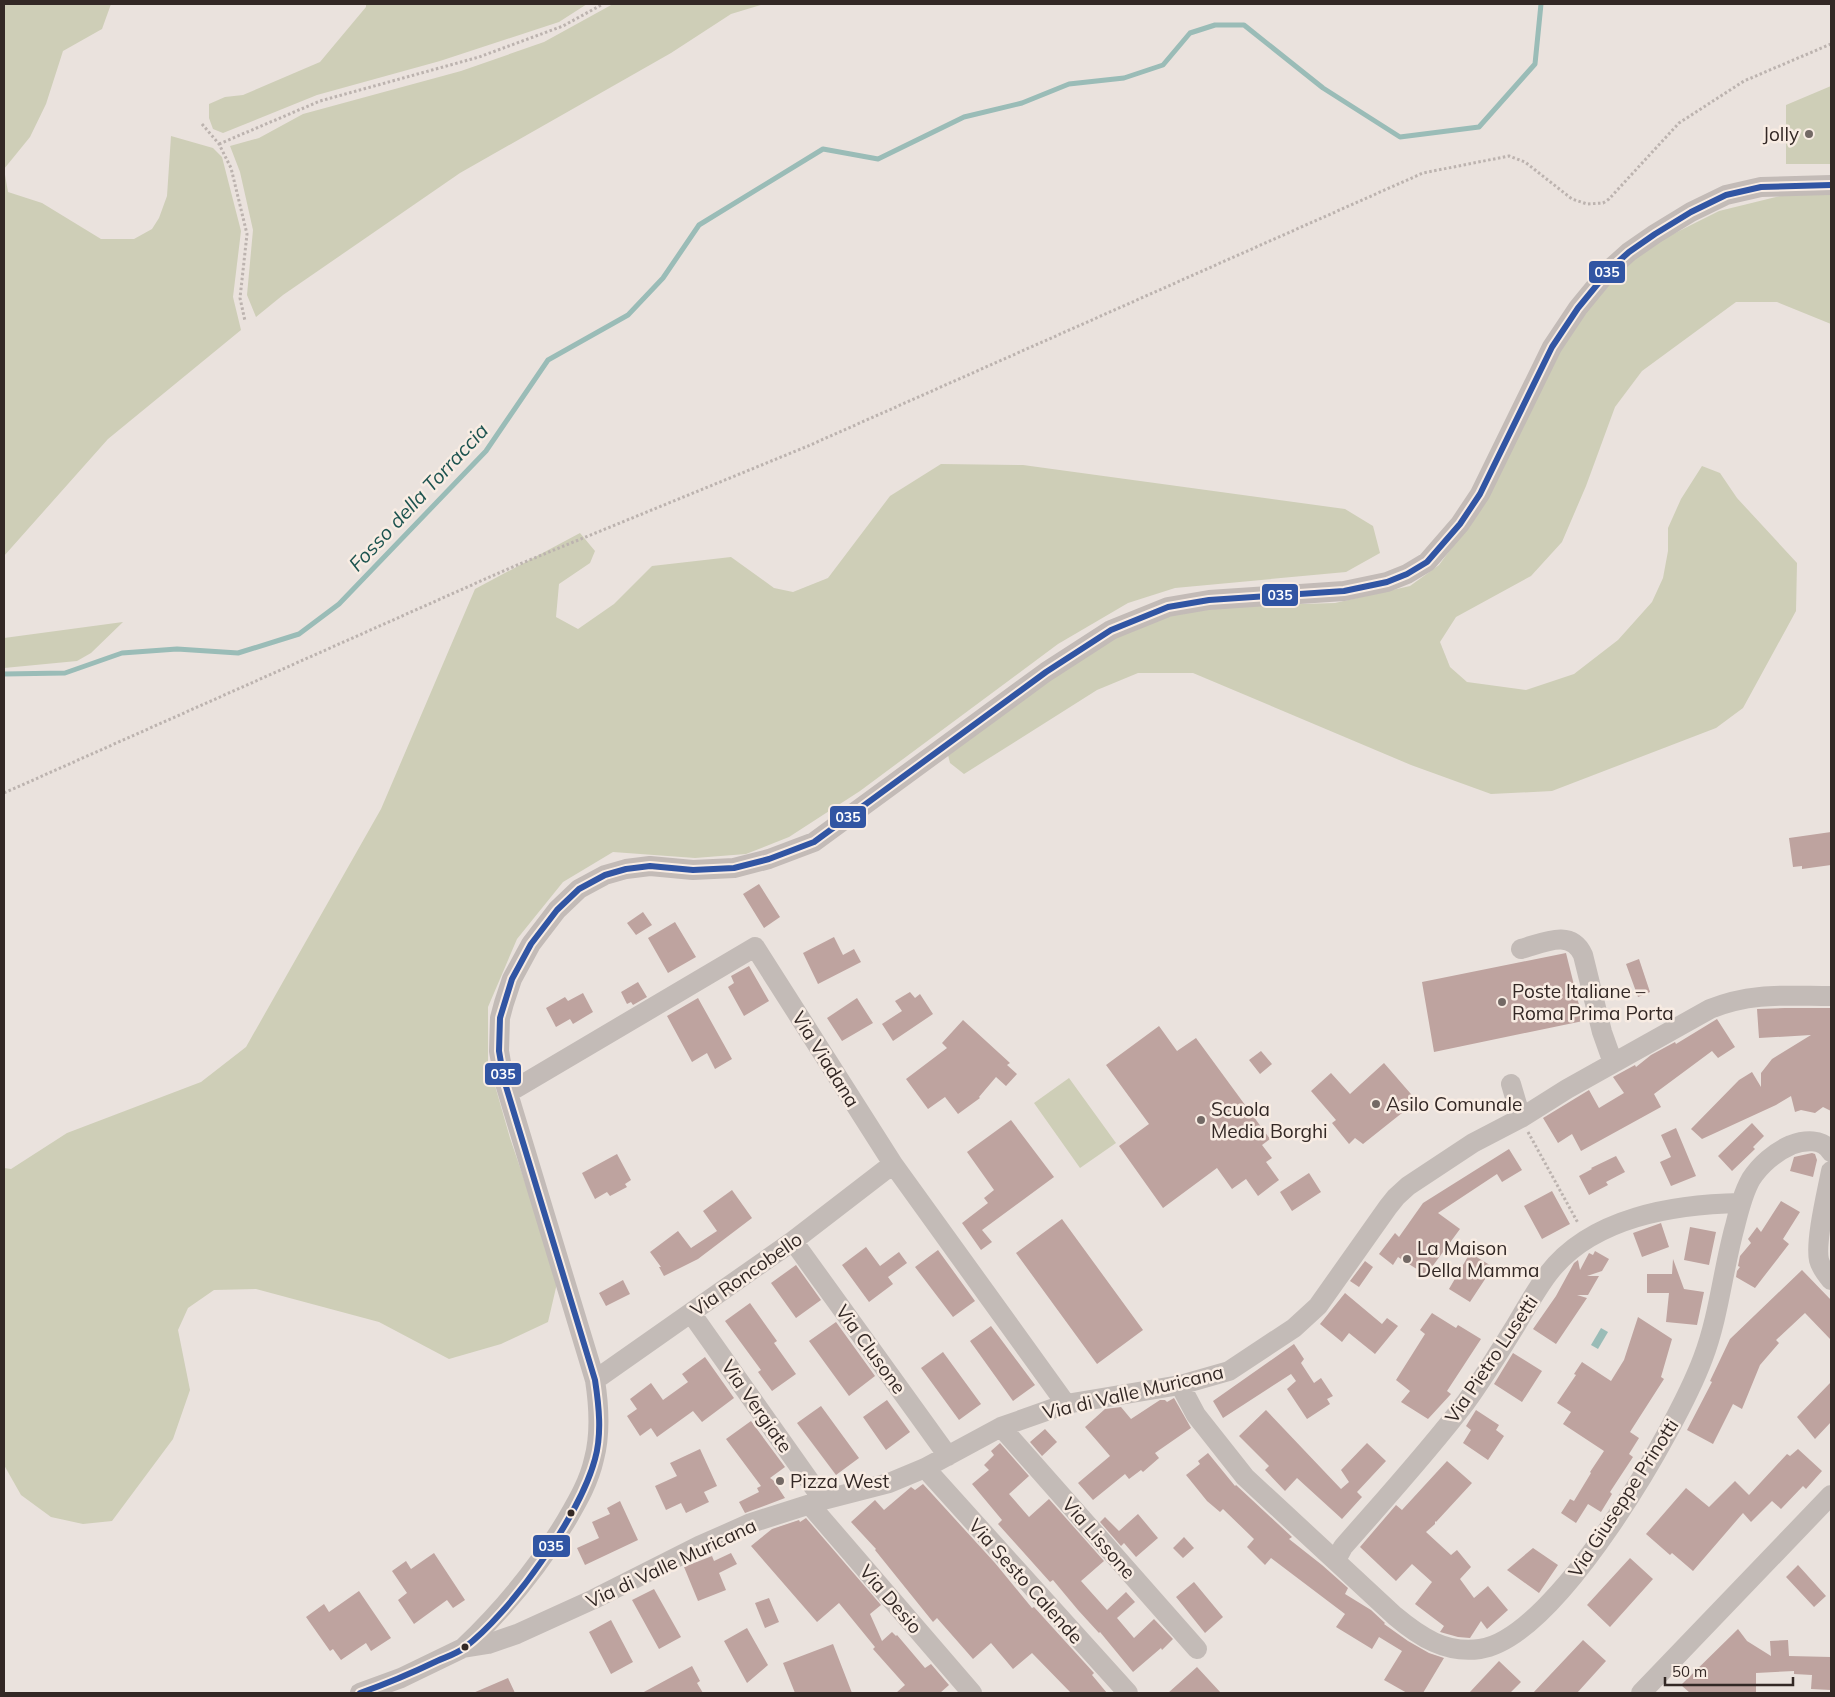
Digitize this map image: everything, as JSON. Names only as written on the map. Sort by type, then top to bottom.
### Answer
[{"type":"street","points":[[463,1648],[505,1606],[526,1580],[561,1529],[582,1493],[591,1471],[598,1444],[598,1406],[595,1380],[508,1093],[502,1068],[498,1036],[500,1018],[508,990],[523,958],[540,931],[557,910],[579,889],[606,874],[650,866],[693,870],[734,868],[769,859],[814,842],[1046,672],[1111,630],[1168,607],[1209,600],[1344,591],[1387,582],[1407,574],[1427,562],[1465,517],[1480,494],[1552,347],[1578,308],[1610,269],[1629,252],[1655,234],[1706,204],[1726,195],[1761,187],[1831,185]]},
{"type":"street","points":[[1521,949],[1563,939],[1574,942],[1578,946],[1583,955],[1602,1032],[1613,1063]]},
{"type":"street","name":"Via Viadana","points":[[508,1093],[755,947],[894,1164],[1066,1404]]},
{"type":"street","name":"Via di Valle Muricana","points":[[360,1693],[401,1678],[463,1648],[488,1644],[516,1634],[594,1599],[724,1534],[751,1523],[817,1502],[889,1483],[925,1468],[1001,1427],[1066,1404],[1180,1385],[1229,1370],[1294,1328],[1318,1306],[1401,1192],[1473,1143],[1521,1118],[1566,1089],[1698,1014],[1729,1002],[1755,996],[1831,996]]},
{"type":"street","points":[[1511,1084],[1521,1118]]},
{"type":"street","name":"Via Giuseppe Prinotti","points":[[1180,1385],[1191,1408],[1238,1469],[1394,1616],[1418,1634],[1441,1645],[1463,1649],[1488,1647],[1508,1639],[1526,1625],[1566,1584],[1598,1544],[1676,1416],[1692,1384],[1706,1348],[1741,1203],[1749,1183],[1757,1171],[1778,1152],[1791,1145],[1812,1141],[1826,1145],[1831,1152]]},
{"type":"street","name":"Via Roncobello","points":[[595,1380],[793,1241],[894,1164]]},
{"type":"street","points":[[1831,1171],[1818,1254],[1822,1268],[1831,1280]]},
{"type":"street","name":"Via Pietro Lusetti","points":[[1336,1560],[1343,1547],[1466,1402],[1549,1273],[1565,1255],[1587,1239],[1619,1224],[1652,1214],[1711,1204],[1741,1203]]},
{"type":"street","name":"Via Clusone","points":[[793,1241],[948,1456]]},
{"type":"street","name":"Via Vergiate","points":[[691,1313],[817,1502]]},
{"type":"street","name":"Via Lissone","points":[[1001,1427],[1197,1649]]},
{"type":"street","name":"Via Sesto Calende","points":[[925,1468],[1128,1693]]},
{"type":"street","points":[[1641,1693],[1831,1495]]},
{"type":"street","name":"Via Desio","points":[[817,1502],[972,1693]]},
{"type":"path","points":[[218,144],[320,101],[479,57],[563,26],[603,4]]},
{"type":"path","points":[[4,792],[510,568],[808,446],[1423,173],[1509,156],[1525,162],[1572,199],[1586,204],[1603,203],[1609,199],[1679,123],[1744,81],[1831,44]]},
{"type":"path","points":[[202,124],[218,144],[231,168],[247,234],[240,298],[245,321]]},
{"type":"path","points":[[1521,1118],[1587,1239]]},
{"type":"green space","points":[[4,4],[111,4],[102,29],[63,51],[46,104],[30,137],[4,169]]},
{"type":"green space","points":[[366,4],[587,4],[559,22],[440,61],[317,95],[223,133],[213,129],[209,118],[209,104],[225,97],[243,95],[320,62],[366,7]]},
{"type":"green space","points":[[613,4],[764,4],[731,14],[671,53],[460,173],[283,295],[256,317],[247,295],[253,230],[240,172],[230,146],[259,138],[303,114],[461,71],[544,42]]},
{"type":"green space","name":"Jolly","points":[[1831,86],[1831,164],[1786,164],[1786,105]]},
{"type":"green space","points":[[171,136],[213,148],[222,157],[241,231],[233,297],[241,330],[108,439],[4,556],[4,169],[8,192],[42,203],[101,239],[134,239],[152,229],[159,218],[167,196]]},
{"type":"green space","points":[[1831,194],[1831,324],[1777,302],[1736,302],[1642,371],[1615,407],[1586,486],[1562,542],[1531,576],[1456,617],[1440,642],[1450,667],[1467,682],[1526,690],[1574,674],[1618,640],[1652,602],[1663,578],[1668,551],[1668,528],[1681,499],[1702,466],[1720,473],[1737,498],[1797,563],[1796,611],[1743,708],[1716,728],[1552,791],[1491,794],[1411,765],[1193,673],[1138,673],[1097,690],[964,774],[950,763],[947,751],[1108,639],[1179,613],[1242,606],[1335,603],[1410,586],[1439,565],[1478,512],[1559,353],[1586,308],[1620,268],[1663,239],[1719,211],[1784,195]]},
{"type":"green space","points":[[941,464],[1023,465],[1345,509],[1373,526],[1380,553],[1346,572],[1175,588],[1128,603],[1058,644],[860,791],[789,837],[746,854],[695,858],[613,852],[563,882],[517,939],[488,1007],[488,1061],[510,1138],[558,1279],[548,1322],[501,1344],[449,1359],[379,1322],[256,1289],[214,1290],[188,1308],[178,1330],[190,1390],[173,1439],[112,1521],[83,1524],[51,1517],[21,1495],[4,1465],[4,1168],[11,1169],[67,1133],[201,1082],[246,1047],[381,809],[475,589],[580,533],[595,551],[590,563],[559,584],[556,617],[578,629],[614,604],[652,566],[731,557],[774,588],[793,592],[828,578],[890,496]]},
{"type":"green space","points":[[123,622],[91,653],[77,661],[4,668],[4,638]]},
{"type":"green space","points":[[1069,1078],[1116,1143],[1080,1168],[1034,1103]]},
{"type":"water","points":[[1601,1328],[1608,1332],[1598,1349],[1591,1345]]},
{"type":"building","points":[[1831,832],[1831,865],[1802,869],[1802,866],[1793,867],[1789,838]]},
{"type":"building","points":[[759,884],[780,917],[764,928],[743,894]]},
{"type":"building","points":[[643,912],[652,925],[636,935],[627,923]]},
{"type":"building","points":[[675,922],[696,957],[668,973],[648,938]]},
{"type":"building","points":[[834,937],[843,955],[854,949],[861,962],[818,984],[803,953]]},
{"type":"building","name":"Poste Italiane – Roma Prima Porta","points":[[1566,953],[1583,1021],[1434,1052],[1422,982]]},
{"type":"building","points":[[1639,959],[1650,992],[1638,997],[1626,964]]},
{"type":"building","points":[[749,966],[769,1001],[744,1016],[728,987],[734,983],[731,976]]},
{"type":"building","points":[[638,982],[647,997],[633,1005],[631,1002],[627,1004],[621,992]]},
{"type":"building","points":[[910,992],[915,998],[920,994],[933,1014],[893,1041],[882,1024],[902,1011],[895,1001]]},
{"type":"building","points":[[583,993],[593,1012],[573,1024],[570,1019],[556,1027],[546,1008],[565,997],[568,1001]]},
{"type":"building","points":[[698,998],[732,1059],[715,1069],[707,1053],[692,1062],[667,1016]]},
{"type":"building","points":[[857,998],[873,1023],[842,1041],[827,1018]]},
{"type":"building","points":[[1831,1008],[1831,1111],[1823,1107],[1815,1113],[1801,1110],[1795,1112],[1791,1096],[1776,1105],[1702,1139],[1691,1129],[1739,1080],[1752,1072],[1761,1087],[1761,1073],[1772,1059],[1811,1035],[1759,1038],[1757,1009]]},
{"type":"building","points":[[1717,1019],[1735,1047],[1718,1058],[1712,1051],[1654,1094],[1661,1107],[1581,1151],[1572,1134],[1558,1143],[1543,1118],[1589,1090],[1599,1108],[1624,1093],[1613,1077],[1635,1065],[1636,1067],[1651,1055],[1675,1042],[1676,1044]]},
{"type":"building","points":[[963,1020],[1010,1063],[1007,1065],[1017,1074],[1006,1086],[996,1077],[980,1098],[958,1114],[945,1097],[928,1109],[906,1079],[947,1048],[942,1043]]},
{"type":"building","name":"Scuola Media Borghi","points":[[1159,1026],[1177,1051],[1196,1038],[1270,1139],[1262,1145],[1272,1158],[1266,1162],[1279,1180],[1258,1196],[1246,1179],[1232,1189],[1217,1168],[1163,1208],[1119,1146],[1149,1124],[1106,1065]]},
{"type":"building","points":[[1261,1051],[1272,1064],[1260,1074],[1249,1060]]},
{"type":"building","name":"Asilo Comunale","points":[[1384,1063],[1417,1101],[1363,1144],[1355,1138],[1349,1144],[1332,1123],[1336,1120],[1311,1091],[1331,1073],[1350,1094]]},
{"type":"building","points":[[1011,1120],[1054,1177],[982,1230],[992,1242],[981,1250],[962,1223],[988,1203],[984,1198],[994,1190],[967,1152]]},
{"type":"building","points":[[1752,1123],[1764,1136],[1753,1147],[1755,1149],[1732,1171],[1718,1156]]},
{"type":"building","points":[[1676,1128],[1696,1176],[1671,1186],[1660,1162],[1671,1157],[1661,1135]]},
{"type":"building","points":[[1509,1149],[1522,1170],[1502,1182],[1497,1174],[1438,1213],[1460,1229],[1426,1275],[1398,1257],[1393,1265],[1379,1254],[1395,1233],[1399,1237],[1423,1203]]},
{"type":"building","points":[[617,1154],[631,1180],[625,1184],[627,1187],[610,1196],[607,1192],[595,1199],[582,1173]]},
{"type":"building","points":[[1815,1154],[1817,1160],[1813,1177],[1790,1171],[1794,1157]]},
{"type":"building","points":[[1616,1156],[1625,1172],[1606,1182],[1608,1185],[1589,1195],[1579,1176]]},
{"type":"building","points":[[1309,1173],[1321,1192],[1292,1211],[1280,1192]]},
{"type":"building","points":[[732,1190],[752,1218],[698,1259],[664,1276],[659,1267],[661,1267],[650,1252],[678,1231],[691,1248],[717,1231],[703,1211]]},
{"type":"building","points":[[1552,1191],[1570,1224],[1542,1239],[1524,1206]]},
{"type":"building","points":[[1781,1201],[1800,1212],[1783,1239],[1789,1244],[1755,1288],[1736,1277],[1740,1267],[1738,1266],[1740,1256],[1751,1243],[1748,1239],[1757,1227],[1761,1232]]},
{"type":"building","points":[[1062,1219],[1143,1330],[1097,1364],[1016,1253]]},
{"type":"building","points":[[1661,1223],[1669,1247],[1642,1257],[1633,1233]]},
{"type":"building","points":[[1690,1227],[1716,1232],[1709,1265],[1684,1260]]},
{"type":"building","points":[[866,1247],[880,1266],[899,1252],[907,1263],[888,1277],[893,1284],[869,1302],[842,1265]]},
{"type":"building","points":[[938,1250],[975,1301],[953,1317],[915,1267]]},
{"type":"building","points":[[1595,1251],[1609,1259],[1602,1271],[1587,1276],[1599,1276],[1588,1295],[1577,1295],[1587,1298],[1556,1344],[1533,1329],[1556,1296],[1574,1263],[1578,1260],[1580,1270],[1589,1253],[1593,1255]]},
{"type":"building","points":[[1470,1253],[1493,1267],[1470,1302],[1449,1289]]},
{"type":"building","points":[[1673,1259],[1684,1289],[1704,1292],[1697,1325],[1666,1322],[1669,1293],[1647,1293],[1647,1274],[1672,1274]]},
{"type":"building","points":[[1365,1261],[1373,1267],[1359,1287],[1350,1281]]},
{"type":"building","points":[[796,1265],[821,1300],[796,1318],[771,1283]]},
{"type":"building","points":[[1802,1270],[1831,1300],[1831,1340],[1805,1313],[1776,1340],[1779,1343],[1760,1365],[1742,1409],[1733,1404],[1713,1444],[1687,1430],[1712,1382],[1710,1381],[1730,1339]]},
{"type":"building","points":[[623,1280],[630,1294],[606,1306],[599,1293]]},
{"type":"building","points":[[1345,1293],[1382,1324],[1387,1318],[1398,1326],[1375,1354],[1349,1333],[1342,1342],[1320,1324]]},
{"type":"building","points":[[750,1303],[777,1341],[774,1343],[796,1374],[772,1391],[758,1372],[761,1370],[725,1321]]},
{"type":"building","points":[[1432,1313],[1456,1328],[1458,1325],[1481,1339],[1447,1391],[1451,1394],[1428,1419],[1401,1402],[1410,1391],[1396,1380],[1425,1334],[1420,1330]]},
{"type":"building","points":[[1638,1317],[1672,1339],[1661,1377],[1664,1379],[1630,1432],[1639,1438],[1629,1454],[1633,1457],[1610,1492],[1612,1494],[1601,1512],[1588,1504],[1576,1523],[1561,1513],[1570,1499],[1574,1501],[1604,1451],[1563,1424],[1571,1412],[1557,1403],[1576,1375],[1574,1374],[1582,1362],[1611,1381],[1624,1360]]},
{"type":"building","points":[[836,1322],[875,1376],[849,1396],[809,1341]]},
{"type":"building","points":[[991,1326],[1035,1385],[1013,1401],[970,1341]]},
{"type":"building","points":[[1294,1344],[1304,1359],[1301,1363],[1314,1383],[1321,1378],[1333,1396],[1327,1399],[1330,1404],[1307,1419],[1287,1389],[1296,1381],[1291,1374],[1223,1418],[1213,1401]]},
{"type":"building","points":[[943,1352],[981,1404],[959,1420],[921,1368]]},
{"type":"building","points":[[1513,1353],[1542,1371],[1522,1402],[1494,1384]]},
{"type":"building","points":[[705,1357],[734,1398],[702,1422],[693,1411],[657,1437],[651,1428],[640,1436],[627,1416],[637,1409],[630,1399],[651,1383],[663,1400],[688,1382],[682,1374]]},
{"type":"building","points":[[1831,1382],[1831,1422],[1815,1439],[1797,1417]]},
{"type":"building","points":[[1174,1398],[1191,1428],[1155,1453],[1159,1458],[1143,1472],[1141,1470],[1129,1479],[1125,1474],[1093,1500],[1078,1483],[1110,1456],[1085,1427],[1105,1409],[1121,1407],[1131,1419],[1160,1400],[1167,1402]]},
{"type":"building","points":[[887,1400],[910,1432],[886,1450],[863,1417]]},
{"type":"building","points":[[821,1406],[859,1458],[836,1475],[797,1423]]},
{"type":"building","points":[[1266,1410],[1341,1489],[1349,1482],[1341,1470],[1367,1443],[1386,1461],[1357,1492],[1362,1497],[1342,1519],[1297,1478],[1285,1491],[1265,1470],[1269,1466],[1239,1436]]},
{"type":"building","points":[[1476,1410],[1499,1425],[1496,1430],[1504,1436],[1488,1460],[1463,1443],[1471,1430],[1466,1426]]},
{"type":"building","points":[[751,1421],[785,1467],[770,1478],[785,1498],[745,1513],[739,1502],[759,1492],[757,1488],[761,1486],[726,1439]]},
{"type":"building","points":[[1045,1429],[1057,1442],[1042,1456],[1030,1442]]},
{"type":"building","points":[[1000,1443],[1029,1476],[1009,1494],[1029,1517],[1049,1499],[1104,1561],[1081,1581],[1107,1610],[1126,1592],[1135,1602],[1117,1618],[1134,1638],[1154,1619],[1173,1639],[1133,1672],[1053,1580],[1050,1582],[998,1524],[1002,1520],[972,1484],[989,1470],[984,1465],[994,1455],[991,1451]]},
{"type":"building","points":[[700,1449],[717,1486],[704,1492],[709,1502],[686,1513],[681,1503],[666,1510],[655,1486],[677,1476],[670,1463]]},
{"type":"building","points":[[1798,1449],[1822,1471],[1806,1489],[1803,1486],[1781,1509],[1772,1501],[1751,1522],[1743,1513],[1693,1571],[1672,1553],[1670,1555],[1646,1534],[1686,1488],[1709,1507],[1735,1481],[1749,1495],[1787,1454],[1790,1456]]},
{"type":"building","points":[[1208,1453],[1235,1486],[1292,1537],[1289,1539],[1348,1588],[1345,1594],[1371,1610],[1384,1624],[1408,1641],[1429,1653],[1444,1658],[1423,1693],[1407,1693],[1384,1680],[1402,1651],[1379,1637],[1372,1649],[1336,1627],[1345,1614],[1271,1558],[1265,1565],[1247,1547],[1254,1539],[1223,1509],[1220,1512],[1207,1501],[1186,1475],[1200,1464],[1198,1461]]},
{"type":"building","points":[[1447,1461],[1472,1483],[1426,1532],[1451,1555],[1457,1550],[1471,1567],[1460,1579],[1474,1598],[1488,1586],[1508,1610],[1487,1629],[1481,1621],[1470,1638],[1440,1632],[1444,1626],[1415,1604],[1432,1582],[1412,1564],[1396,1581],[1360,1547],[1396,1505],[1402,1510]]},
{"type":"building","points":[[923,1484],[995,1563],[1032,1608],[1034,1607],[1094,1673],[1092,1675],[1107,1693],[1071,1693],[1032,1653],[1013,1669],[991,1643],[973,1659],[937,1618],[933,1622],[876,1549],[851,1522],[875,1500],[884,1510],[911,1487],[915,1490]]},
{"type":"building","points":[[620,1501],[638,1540],[585,1565],[577,1548],[599,1538],[592,1522],[610,1514],[607,1508]]},
{"type":"building","points":[[1138,1514],[1158,1538],[1136,1557],[1124,1543],[1121,1546],[1100,1522],[1105,1517],[1119,1531]]},
{"type":"building","points":[[806,1518],[881,1605],[870,1614],[882,1641],[892,1632],[897,1635],[925,1668],[931,1664],[949,1685],[940,1693],[896,1693],[905,1685],[873,1649],[875,1647],[839,1603],[817,1622],[751,1546],[772,1529],[799,1520],[800,1522]]},
{"type":"building","points":[[1184,1537],[1194,1548],[1183,1558],[1173,1548]]},
{"type":"building","points":[[1533,1548],[1558,1565],[1539,1593],[1507,1570]]},
{"type":"building","points":[[434,1553],[465,1600],[453,1608],[447,1600],[414,1624],[398,1600],[407,1593],[392,1571],[406,1561],[411,1569]]},
{"type":"building","points":[[731,1553],[737,1564],[719,1573],[726,1590],[698,1601],[684,1567],[712,1556],[714,1561]]},
{"type":"building","points":[[1630,1558],[1653,1579],[1610,1627],[1587,1605]]},
{"type":"building","points":[[1798,1565],[1826,1596],[1814,1607],[1786,1577]]},
{"type":"building","points":[[1194,1582],[1223,1617],[1205,1633],[1176,1597]]},
{"type":"building","points":[[654,1589],[681,1637],[659,1649],[632,1600]]},
{"type":"building","points":[[359,1591],[391,1638],[371,1651],[366,1643],[341,1660],[333,1649],[330,1651],[306,1617],[324,1604],[329,1612]]},
{"type":"building","points":[[769,1598],[779,1622],[765,1628],[755,1603]]},
{"type":"building","points":[[611,1620],[633,1662],[611,1674],[589,1632]]},
{"type":"building","points":[[747,1628],[768,1665],[747,1683],[724,1641]]},
{"type":"building","points":[[1738,1629],[1747,1641],[1771,1656],[1770,1641],[1788,1640],[1789,1656],[1831,1657],[1831,1690],[1811,1689],[1812,1675],[1794,1674],[1794,1671],[1756,1673],[1756,1693],[1690,1693],[1681,1685]]},
{"type":"building","points":[[1583,1640],[1606,1661],[1577,1693],[1533,1693]]},
{"type":"building","points":[[833,1644],[852,1693],[795,1693],[783,1663]]},
{"type":"building","points":[[1499,1661],[1521,1682],[1510,1693],[1469,1693]]},
{"type":"building","points":[[692,1666],[700,1681],[697,1683],[703,1693],[642,1693]]},
{"type":"building","points":[[1197,1667],[1221,1693],[1168,1693]]},
{"type":"building","points":[[508,1678],[515,1693],[473,1693]]},
{"type":"waterway","name":"Fosso della Torraccia","points":[[4,674],[65,673],[122,653],[177,649],[238,653],[299,634],[339,604],[486,451],[548,360],[628,315],[663,278],[699,225],[823,149],[878,159],[964,117],[1022,103],[1069,84],[1124,78],[1163,65],[1190,33],[1215,25],[1244,25],[1323,88],[1400,137],[1479,127],[1535,64],[1541,4]]},
{"type":"transit line","name":"035","points":[[360,1693],[454,1654],[483,1632],[522,1588],[542,1561],[575,1507],[595,1459],[599,1430],[599,1410],[595,1380],[504,1080],[499,1051],[500,1018],[512,979],[531,944],[557,910],[579,889],[605,875],[626,869],[650,866],[693,870],[734,868],[769,859],[814,842],[1046,672],[1111,630],[1168,607],[1209,600],[1344,591],[1387,582],[1407,574],[1427,562],[1460,524],[1480,494],[1552,347],[1578,308],[1610,269],[1629,252],[1655,234],[1691,212],[1726,195],[1761,187],[1831,185]]},
{"type":"place","name":"Jolly","points":[[1809,134]]},
{"type":"place","name":"Poste Italiane – Roma Prima Porta","points":[[1502,1002]]},
{"type":"place","name":"Asilo Comunale","points":[[1376,1104]]},
{"type":"place","name":"Scuola Media Borghi","points":[[1201,1120]]},
{"type":"place","name":"La Maison Della Mamma","points":[[1407,1259]]},
{"type":"place","name":"Pizza West","points":[[780,1481]]}]
